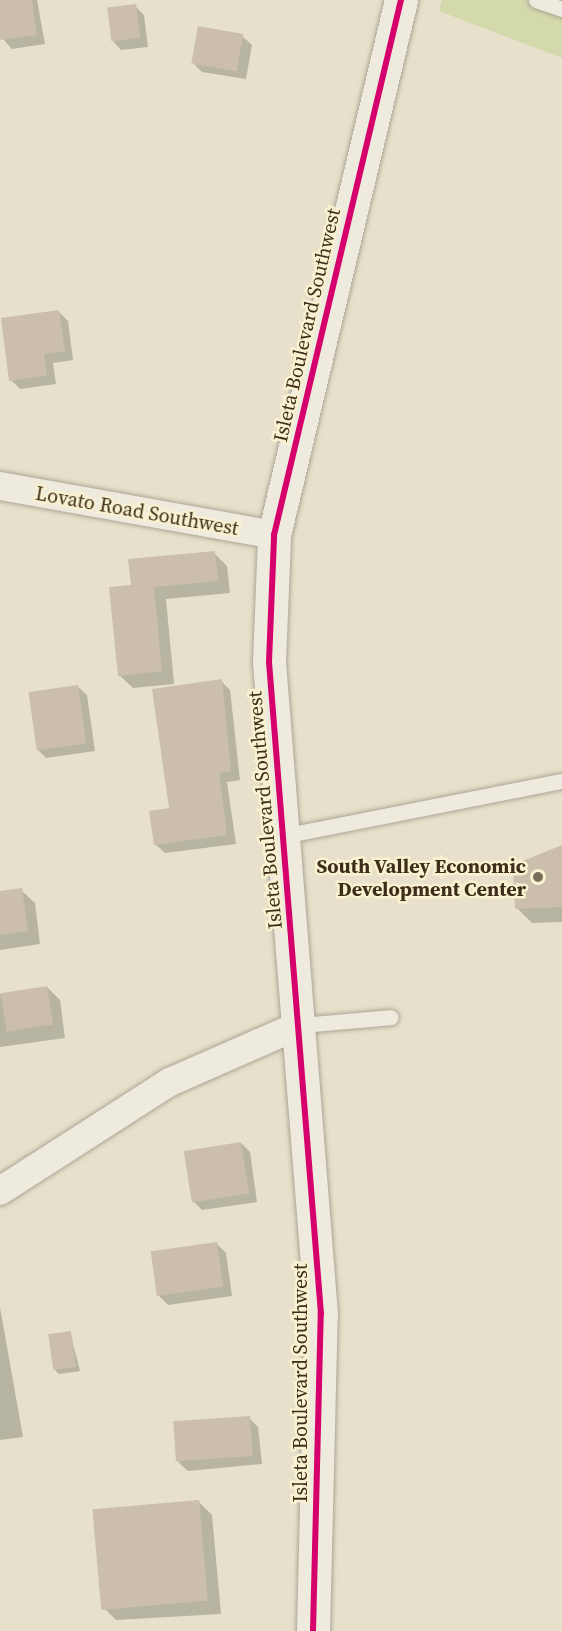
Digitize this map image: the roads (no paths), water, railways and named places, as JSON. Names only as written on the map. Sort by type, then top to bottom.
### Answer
[{"type":"main road","name":"Isleta Boulevard Southwest","points":[[313,1631],[321,1314],[300,1025],[269,662],[274,535],[400,0]]},
{"type":"street","name":"Lovato Road Southwest","points":[[0,486],[274,535]]},
{"type":"street","points":[[0,1191],[170,1082],[300,1025]]},
{"type":"lane","points":[[537,0],[562,9]]},
{"type":"lane","points":[[283,836],[562,781]]},
{"type":"lane","points":[[300,1025],[391,1017]]},
{"type":"place","name":"South Valley Economic Development Center","points":[[538,877]]}]
